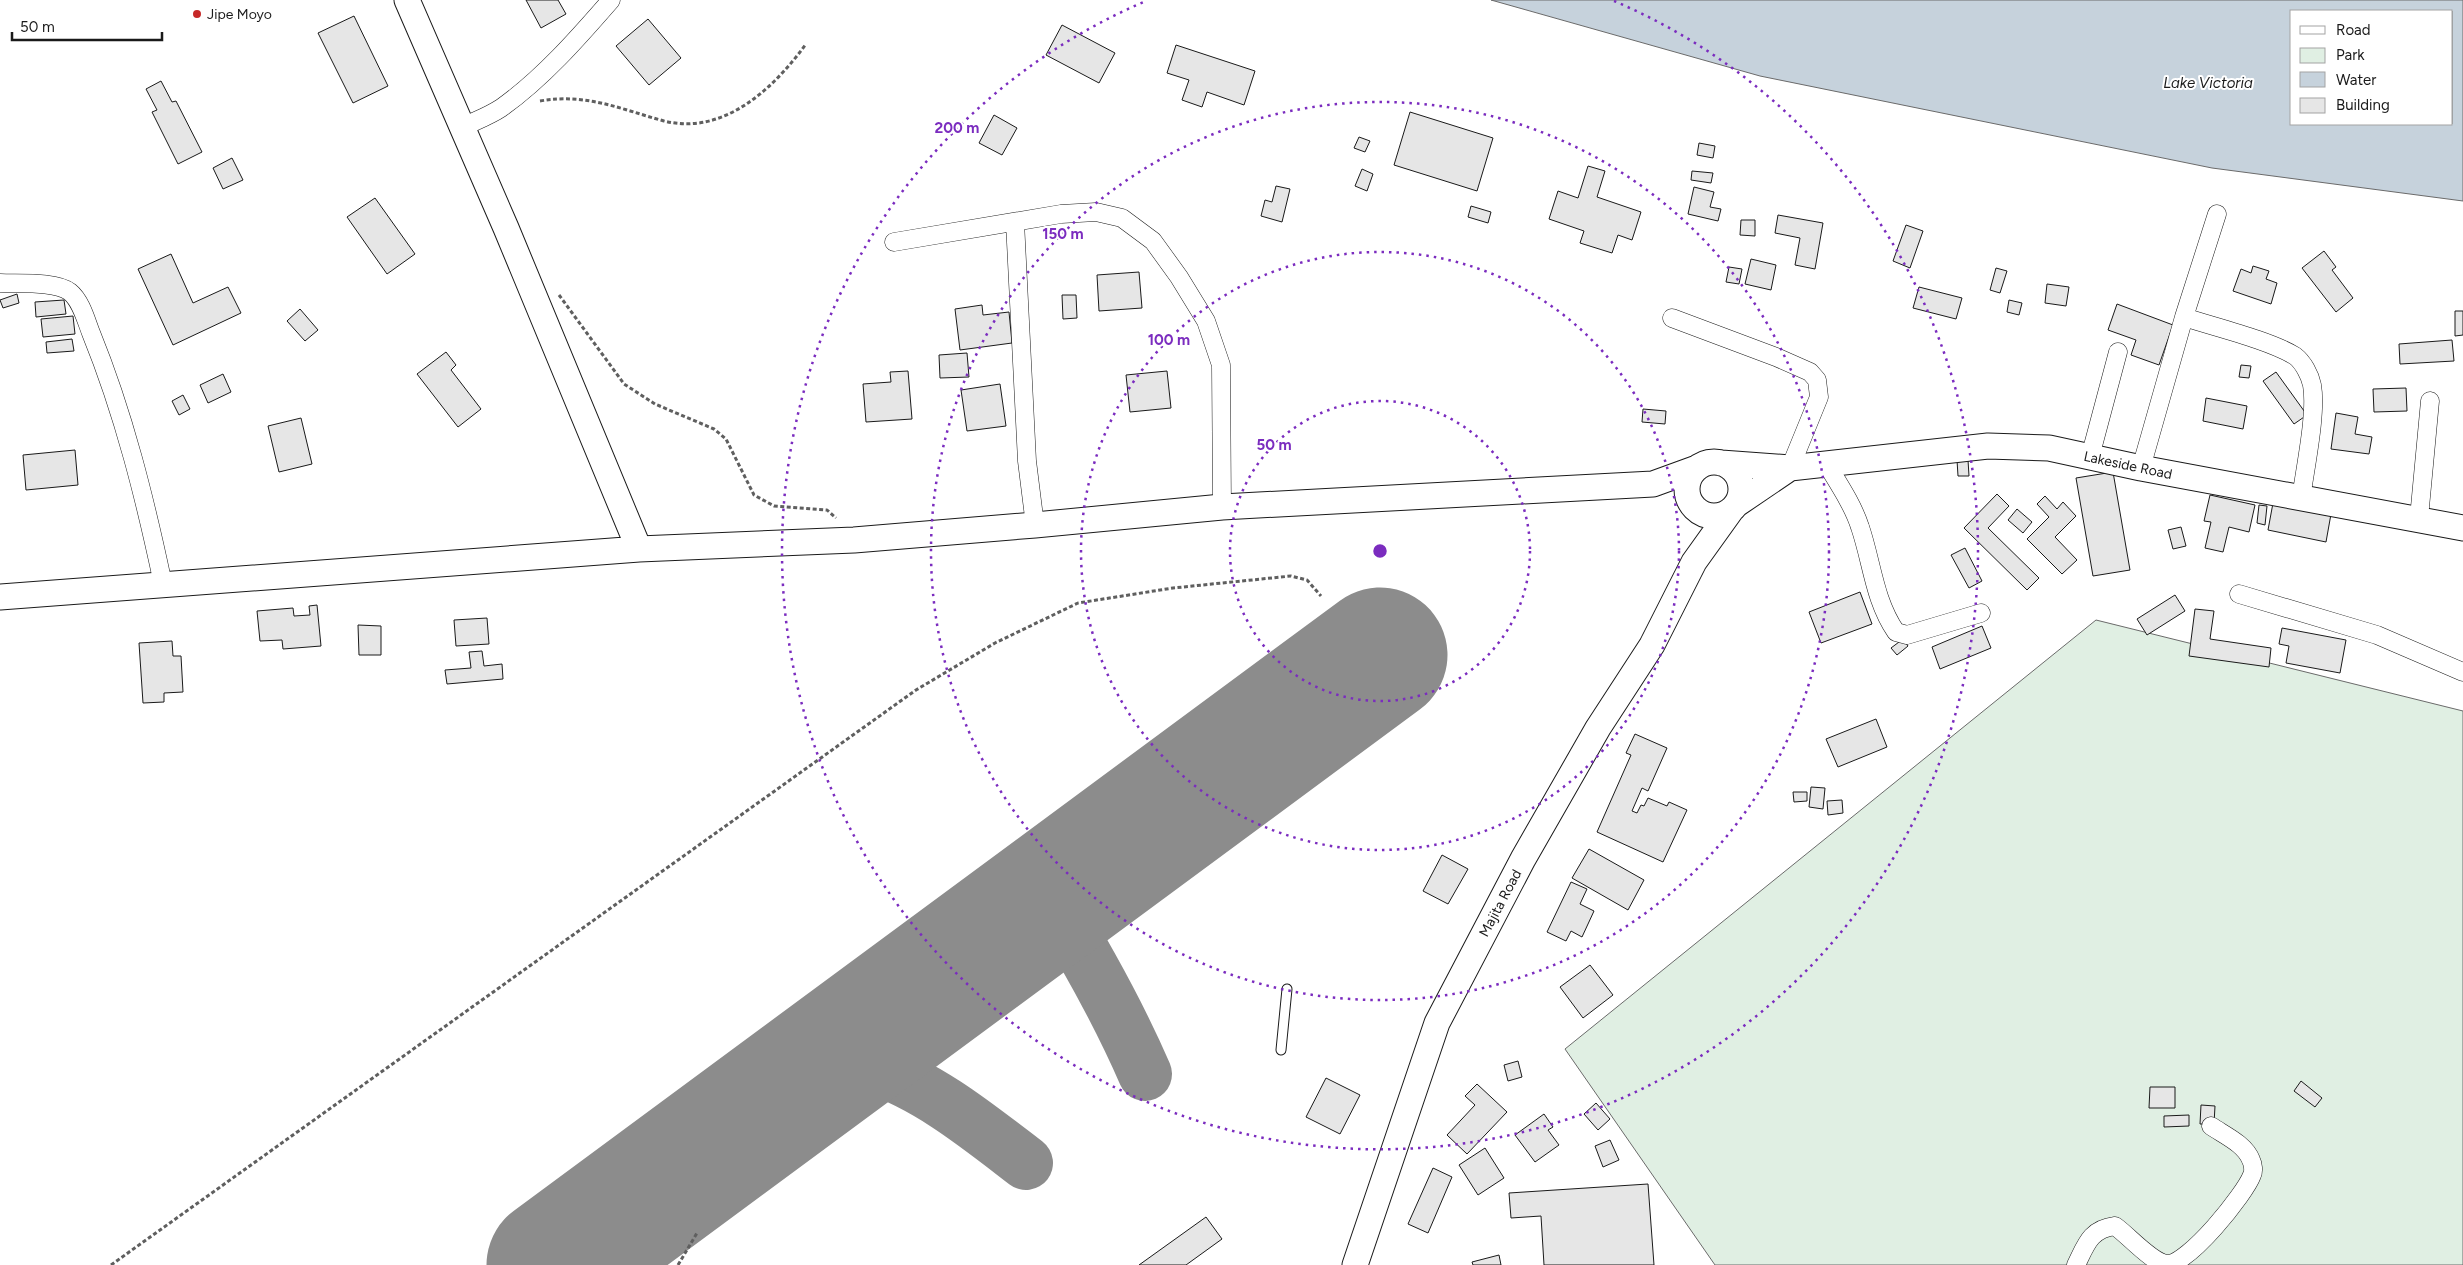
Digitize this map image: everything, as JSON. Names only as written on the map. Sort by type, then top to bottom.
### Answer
[{"type":"main road","points":[[407,0],[463,127],[639,548]]},
{"type":"main road","name":"Lakeside Road","points":[[1790,468],[1988,446],[2049,448],[2301,499],[2419,518],[2463,528]]},
{"type":"main road","points":[[0,597],[639,548],[854,540],[1035,526],[1222,507],[1653,484],[1708,462],[1790,468]]},
{"type":"main road","points":[[1694,562],[1734,506],[1741,492],[1739,480],[1732,469],[1721,463]]},
{"type":"main road","points":[[1694,562],[1694,506],[1686,488],[1690,476],[1697,468]]},
{"type":"main road","points":[[1653,484],[1716,516],[1790,468]]},
{"type":"main road","name":"Majita Road","points":[[1355,1265],[1437,1023],[1523,859],[1598,728],[1652,645],[1694,562]]},
{"type":"street","points":[[463,127],[500,108],[538,77],[576,41],[611,0]]},
{"type":"street","points":[[894,242],[1061,214],[1096,212],[1122,218],[1152,241],[1179,276],[1206,321],[1221,365],[1222,507]]},
{"type":"street","points":[[2141,468],[2184,316],[2216,214]]},
{"type":"street","points":[[1015,222],[1027,461],[1035,526]]},
{"type":"street","points":[[0,283],[57,285],[73,294],[79,303],[120,416],[145,501],[163,584]]},
{"type":"street","points":[[2184,316],[2277,348],[2296,357],[2307,372],[2312,384],[2313,405],[2301,499]]},
{"type":"street","points":[[1672,318],[1776,357],[1810,372],[1817,380],[1819,397],[1790,468]]},
{"type":"street","points":[[2090,456],[2118,352]]},
{"type":"street","points":[[2419,518],[2430,401]]},
{"type":"street","points":[[1826,463],[1860,524],[1884,610],[1896,632],[1906,635],[1981,613]]},
{"type":"street","points":[[2239,594],[2376,634],[2463,672]]},
{"type":"street","points":[[2076,1265],[2087,1242],[2103,1228],[2115,1226],[2158,1261],[2168,1265],[2178,1262],[2216,1226],[2247,1185],[2253,1172],[2252,1161],[2247,1152],[2211,1126]]},
{"type":"lane","points":[[1281,1050],[1287,989]]},
{"type":"path","points":[[537,102],[566,99],[602,102],[666,121],[696,123],[726,117],[756,97],[786,71],[806,44]]},
{"type":"path","points":[[554,288],[624,384],[655,404],[714,429],[726,440],[754,495],[774,506],[827,510],[840,521],[854,540]]},
{"type":"path","points":[[110,1265],[916,690],[995,642],[1078,604],[1120,595],[1291,576],[1308,580],[1321,596]]},
{"type":"path","points":[[678,1265],[698,1233]]},
{"type":"green space","points":[[2096,620],[2463,711],[2463,1265],[1715,1265],[1565,1049]]},
{"type":"water","name":"Lake Victoria","points":[[1491,0],[2463,0],[2463,201],[2212,168],[1760,76]]},
{"type":"building","points":[[526,0],[558,0],[566,14],[541,28]]},
{"type":"building","points":[[354,16],[388,86],[353,103],[318,33]]},
{"type":"building","points":[[648,19],[681,58],[649,85],[616,46]]},
{"type":"building","points":[[1062,25],[1115,53],[1099,83],[1046,55]]},
{"type":"building","points":[[1176,45],[1255,71],[1244,105],[1207,92],[1202,107],[1182,100],[1189,80],[1167,73]]},
{"type":"building","points":[[161,81],[172,102],[176,101],[202,152],[178,164],[152,112],[157,110],[146,89]]},
{"type":"building","points":[[1410,112],[1493,138],[1477,191],[1394,165]]},
{"type":"building","points":[[994,115],[1017,128],[1002,155],[979,143]]},
{"type":"building","points":[[1359,137],[1370,141],[1365,152],[1354,148]]},
{"type":"building","points":[[1699,143],[1715,146],[1713,158],[1697,155]]},
{"type":"building","points":[[232,158],[243,180],[223,189],[213,168]]},
{"type":"building","points":[[1588,166],[1605,171],[1597,197],[1641,212],[1632,240],[1618,235],[1612,253],[1580,243],[1584,231],[1549,219],[1558,191],[1578,198]]},
{"type":"building","points":[[1362,169],[1373,174],[1367,191],[1355,186]]},
{"type":"building","points":[[1692,171],[1713,173],[1711,183],[1691,180]]},
{"type":"building","points":[[1276,186],[1290,189],[1282,222],[1261,216],[1265,200],[1272,202]]},
{"type":"building","points":[[1694,187],[1714,192],[1710,207],[1721,209],[1718,221],[1688,214]]},
{"type":"building","points":[[375,198],[415,254],[387,274],[347,217]]},
{"type":"building","points":[[1471,206],[1491,212],[1488,223],[1468,217]]},
{"type":"building","points":[[1778,215],[1823,223],[1815,269],[1795,265],[1800,238],[1775,233]]},
{"type":"building","points":[[1741,220],[1755,220],[1755,236],[1740,235]]},
{"type":"building","points":[[1906,225],[1923,231],[1910,268],[1893,261]]},
{"type":"building","points":[[2324,251],[2336,267],[2332,270],[2353,298],[2336,312],[2302,268]]},
{"type":"building","points":[[171,254],[193,303],[228,287],[241,313],[173,345],[138,269]]},
{"type":"building","points":[[1751,259],[1776,265],[1771,290],[1745,284]]},
{"type":"building","points":[[2253,266],[2269,271],[2266,279],[2277,283],[2271,304],[2233,291],[2241,269],[2251,273]]},
{"type":"building","points":[[1729,267],[1742,269],[1739,284],[1726,282]]},
{"type":"building","points":[[1996,268],[2007,271],[2000,293],[1990,290]]},
{"type":"building","points":[[1139,272],[1142,308],[1099,311],[1097,275]]},
{"type":"building","points":[[2047,284],[2069,287],[2066,306],[2045,303]]},
{"type":"building","points":[[1919,287],[1962,298],[1956,319],[1913,308]]},
{"type":"building","points":[[17,294],[19,303],[3,308],[0,300]]},
{"type":"building","points":[[1062,295],[1076,295],[1077,318],[1063,319]]},
{"type":"building","points":[[64,300],[66,314],[36,317],[35,302]]},
{"type":"building","points":[[2009,300],[2022,303],[2019,315],[2007,312]]},
{"type":"building","points":[[2117,304],[2173,325],[2159,365],[2131,355],[2136,340],[2108,330]]},
{"type":"building","points":[[982,305],[983,315],[1009,312],[1012,343],[960,350],[955,309]]},
{"type":"building","points":[[300,309],[318,330],[305,341],[287,321]]},
{"type":"building","points":[[2455,311],[2463,311],[2463,335],[2455,336]]},
{"type":"building","points":[[73,316],[75,334],[43,337],[41,319]]},
{"type":"building","points":[[72,339],[74,351],[47,353],[46,342]]},
{"type":"building","points":[[2452,340],[2454,361],[2400,364],[2399,344]]},
{"type":"building","points":[[446,352],[456,365],[451,370],[481,409],[458,427],[417,374]]},
{"type":"building","points":[[967,353],[969,377],[940,378],[939,355]]},
{"type":"building","points":[[2241,365],[2251,366],[2249,378],[2239,377]]},
{"type":"building","points":[[908,371],[912,419],[866,422],[863,384],[891,382],[890,372]]},
{"type":"building","points":[[1167,371],[1171,408],[1130,412],[1126,375]]},
{"type":"building","points":[[2276,372],[2307,415],[2294,424],[2263,381]]},
{"type":"building","points":[[223,374],[231,392],[208,403],[200,385]]},
{"type":"building","points":[[1000,384],[1006,426],[967,431],[961,390]]},
{"type":"building","points":[[2406,388],[2407,411],[2374,412],[2373,389]]},
{"type":"building","points":[[183,395],[190,409],[179,415],[172,401]]},
{"type":"building","points":[[2206,398],[2247,406],[2243,429],[2203,421]]},
{"type":"building","points":[[1643,409],[1666,411],[1665,424],[1642,422]]},
{"type":"building","points":[[2336,413],[2358,417],[2355,434],[2372,437],[2369,454],[2331,449]]},
{"type":"building","points":[[301,418],[312,464],[279,472],[268,426]]},
{"type":"building","points":[[75,450],[78,485],[26,490],[23,455]]},
{"type":"building","points":[[1957,460],[1968,460],[1969,476],[1958,476]]},
{"type":"building","points":[[2113,472],[2130,570],[2093,576],[2076,478]]},
{"type":"building","points":[[1997,494],[2009,506],[1988,528],[2039,578],[2027,590],[1964,528]]},
{"type":"building","points":[[2210,495],[2255,505],[2249,532],[2229,527],[2223,552],[2205,548],[2211,522],[2204,521]]},
{"type":"building","points":[[2045,496],[2057,509],[2063,502],[2076,516],[2055,537],[2077,560],[2062,574],[2027,539],[2049,517],[2037,504]]},
{"type":"building","points":[[2273,503],[2331,514],[2326,542],[2268,530]]},
{"type":"building","points":[[2259,505],[2267,506],[2265,525],[2257,523]]},
{"type":"building","points":[[2017,509],[2032,522],[2023,533],[2008,520]]},
{"type":"building","points":[[2181,527],[2186,546],[2173,549],[2168,530]]},
{"type":"building","points":[[1965,548],[1982,581],[1969,588],[1951,555]]},
{"type":"building","points":[[1860,592],[1872,624],[1821,643],[1809,612]]},
{"type":"building","points":[[2175,595],[2185,611],[2147,635],[2137,619]]},
{"type":"building","points":[[317,605],[321,646],[283,649],[282,640],[260,641],[257,611],[293,608],[294,616],[310,615],[309,606]]},
{"type":"building","points":[[2195,609],[2214,611],[2210,639],[2271,648],[2269,667],[2189,656]]},
{"type":"building","points":[[487,618],[489,644],[456,646],[454,620]]},
{"type":"building","points":[[358,625],[381,626],[381,655],[359,655]]},
{"type":"building","points":[[1982,626],[1991,648],[1940,669],[1932,647]]},
{"type":"building","points":[[2282,628],[2346,640],[2340,673],[2286,663],[2289,646],[2279,644]]},
{"type":"building","points":[[1903,639],[1908,646],[1897,655],[1891,648]]},
{"type":"building","points":[[172,641],[173,656],[181,656],[183,692],[164,693],[164,702],[143,703],[139,643]]},
{"type":"building","points":[[482,651],[484,666],[502,664],[503,679],[447,684],[445,670],[471,668],[469,652]]},
{"type":"building","points":[[1876,719],[1887,747],[1838,767],[1826,739]]},
{"type":"building","points":[[1635,734],[1667,748],[1648,791],[1642,788],[1632,811],[1637,813],[1641,805],[1644,806],[1648,798],[1667,806],[1669,802],[1687,810],[1663,862],[1597,832],[1631,755],[1626,753]]},
{"type":"building","points":[[1811,787],[1825,788],[1823,809],[1809,807]]},
{"type":"building","points":[[1793,792],[1807,792],[1807,801],[1794,802]]},
{"type":"building","points":[[1842,800],[1843,813],[1828,815],[1827,801]]},
{"type":"building","points":[[1589,849],[1644,880],[1628,910],[1572,878]]},
{"type":"building","points":[[1442,855],[1468,869],[1448,904],[1423,891]]},
{"type":"building","points":[[1571,882],[1587,889],[1580,904],[1594,911],[1582,937],[1571,931],[1566,941],[1547,932]]},
{"type":"building","points":[[1590,965],[1613,995],[1583,1018],[1560,987]]},
{"type":"building","points":[[1518,1061],[1522,1077],[1508,1081],[1504,1065]]},
{"type":"building","points":[[1326,1078],[1360,1095],[1340,1134],[1306,1117]]},
{"type":"building","points":[[2301,1081],[2322,1098],[2315,1107],[2294,1091]]},
{"type":"building","points":[[1477,1084],[1507,1112],[1467,1154],[1447,1135],[1475,1105],[1465,1096]]},
{"type":"building","points":[[2150,1087],[2175,1087],[2175,1108],[2149,1108]]},
{"type":"building","points":[[1596,1103],[1610,1119],[1598,1130],[1584,1114]]},
{"type":"building","points":[[2201,1105],[2215,1106],[2214,1124],[2200,1124]]},
{"type":"building","points":[[1544,1114],[1553,1127],[1548,1130],[1559,1145],[1535,1162],[1515,1135]]},
{"type":"building","points":[[2189,1115],[2189,1126],[2164,1127],[2164,1116]]},
{"type":"building","points":[[1610,1140],[1619,1160],[1603,1167],[1595,1146]]},
{"type":"building","points":[[1485,1148],[1504,1178],[1478,1195],[1459,1165]]},
{"type":"building","points":[[1433,1168],[1452,1177],[1428,1233],[1408,1224]]},
{"type":"building","points":[[1648,1184],[1654,1265],[1544,1265],[1541,1216],[1511,1218],[1509,1193]]},
{"type":"building","points":[[1206,1217],[1222,1239],[1186,1265],[1139,1265]]},
{"type":"building","points":[[1499,1255],[1501,1265],[1473,1265],[1472,1262]]},
{"type":"taxiway","points":[[1051,898],[1101,985],[1145,1074]]},
{"type":"taxiway","points":[[830,1061],[872,1067],[914,1085],[953,1109],[1026,1163]]},
{"type":"runway","points":[[554,1265],[1380,655]]},
{"type":"place","name":"Jipe Moyo","points":[[197,14]]}]
